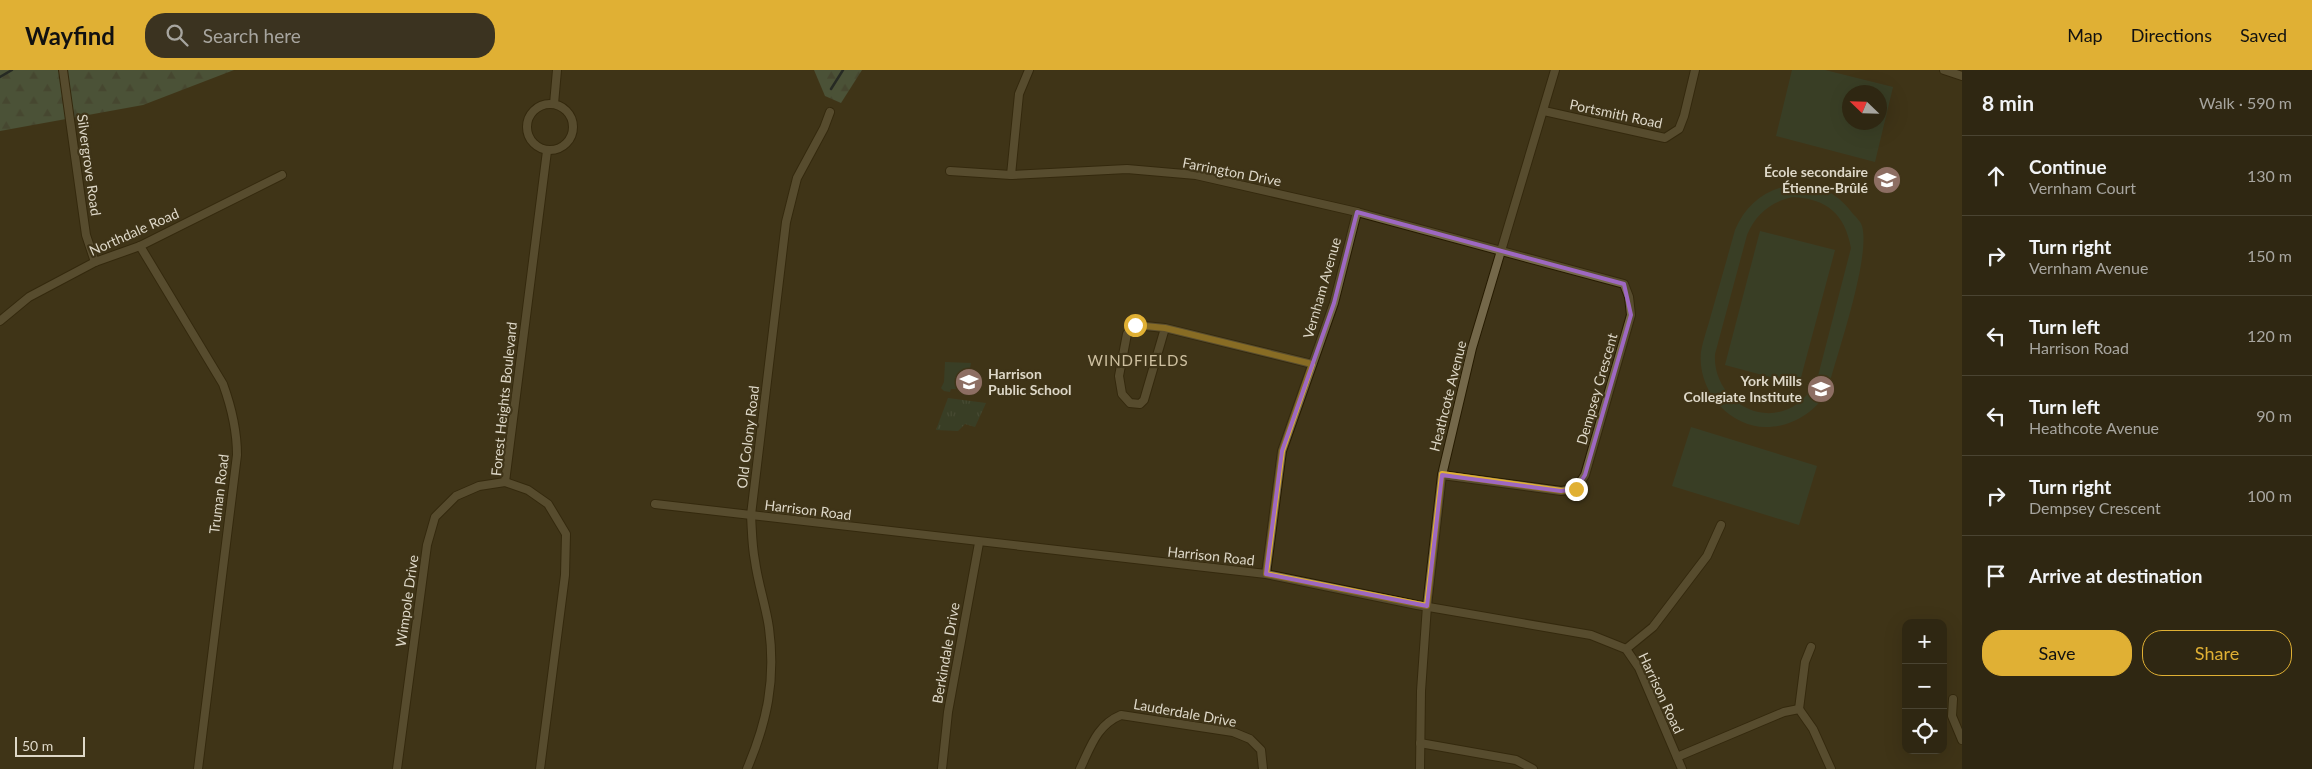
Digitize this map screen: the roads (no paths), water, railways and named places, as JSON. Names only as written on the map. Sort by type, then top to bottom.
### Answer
[{"type":"street","name":"Silvergrove Road","points":[[63,70],[86,234],[95,262]]},
{"type":"street","points":[[554,104],[557,70]]},
{"type":"street","points":[[1011,176],[1019,94],[1029,70]]},
{"type":"street","name":"Heathcote Avenue","points":[[1420,769],[1427,606],[1442,474],[1472,348],[1555,70]]},
{"type":"street","name":"Portsmith Road","points":[[1544,111],[1665,138],[1679,128],[1684,116],[1695,70]]},
{"type":"street","points":[[1944,70],[1962,76]]},
{"type":"street","points":[[554,104],[566,110],[570,115],[573,129],[568,143],[555,150],[547,151],[532,143],[528,136],[526,124],[534,109],[542,105],[554,104]]},
{"type":"street","name":"Old Colony Road","points":[[746,769],[765,721],[770,697],[772,659],[769,627],[755,561],[751,516],[786,222],[797,178],[824,128],[830,112]]},
{"type":"street","name":"Forest Heights Boulevard","points":[[540,769],[565,575],[566,534],[548,504],[528,490],[505,482],[547,151]]},
{"type":"street","name":"Farrington Drive","points":[[950,170],[1011,176],[1127,169],[1196,175],[1357,212],[1502,252]]},
{"type":"street","name":"Northdale Road","points":[[0,320],[29,297],[95,262],[140,246],[282,175]]},
{"type":"street","name":"Vernham Avenue","points":[[1266,574],[1282,451],[1334,303],[1357,212]]},
{"type":"street","name":"Truman Road","points":[[140,246],[223,384],[229,400],[236,438],[237,453],[198,769]]},
{"type":"street","name":"Dempsey Crescent","points":[[1442,474],[1562,491],[1576,489],[1585,475],[1631,315],[1629,297],[1624,284],[1502,252]]},
{"type":"street","points":[[1165,328],[1144,400],[1140,404],[1130,403],[1122,394],[1119,376],[1127,334],[1135,325],[1165,328],[1312,364]]},
{"type":"street","name":"Wimpole Drive","points":[[397,769],[427,545],[435,516],[456,496],[479,486],[505,482]]},
{"type":"street","name":"Harrison Road","points":[[655,504],[978,543],[1266,574],[1427,606],[1591,635],[1626,649],[1639,668],[1682,769]]},
{"type":"street","points":[[1626,649],[1653,628],[1707,556],[1721,525]]},
{"type":"street","name":"Berkindale Drive","points":[[942,769],[948,712],[978,543]]},
{"type":"street","points":[[1812,647],[1805,662],[1799,709],[1813,729],[1831,769]]},
{"type":"street","points":[[1953,700],[1952,716],[1962,740]]},
{"type":"street","points":[[1677,757],[1784,712],[1799,709]]},
{"type":"street","name":"Lauderdale Drive","points":[[1080,769],[1094,740],[1107,721],[1121,715],[1233,732],[1250,739],[1262,750],[1263,769]]},
{"type":"street","points":[[1420,743],[1516,760],[1533,769]]},
{"type":"waterway","points":[[0,77],[12,70]]},
{"type":"waterway","points":[[831,89],[843,70]]},
{"type":"place","name":"École secondaire Étienne-Brûlé","points":[[1887,180]]},
{"type":"place","name":"Harrison Public School","points":[[969,382]]},
{"type":"place","name":"York Mills Collegiate Institute","points":[[1821,389]]},
{"type":"district","name":"WINDFIELDS","points":[[1138,361]]}]
